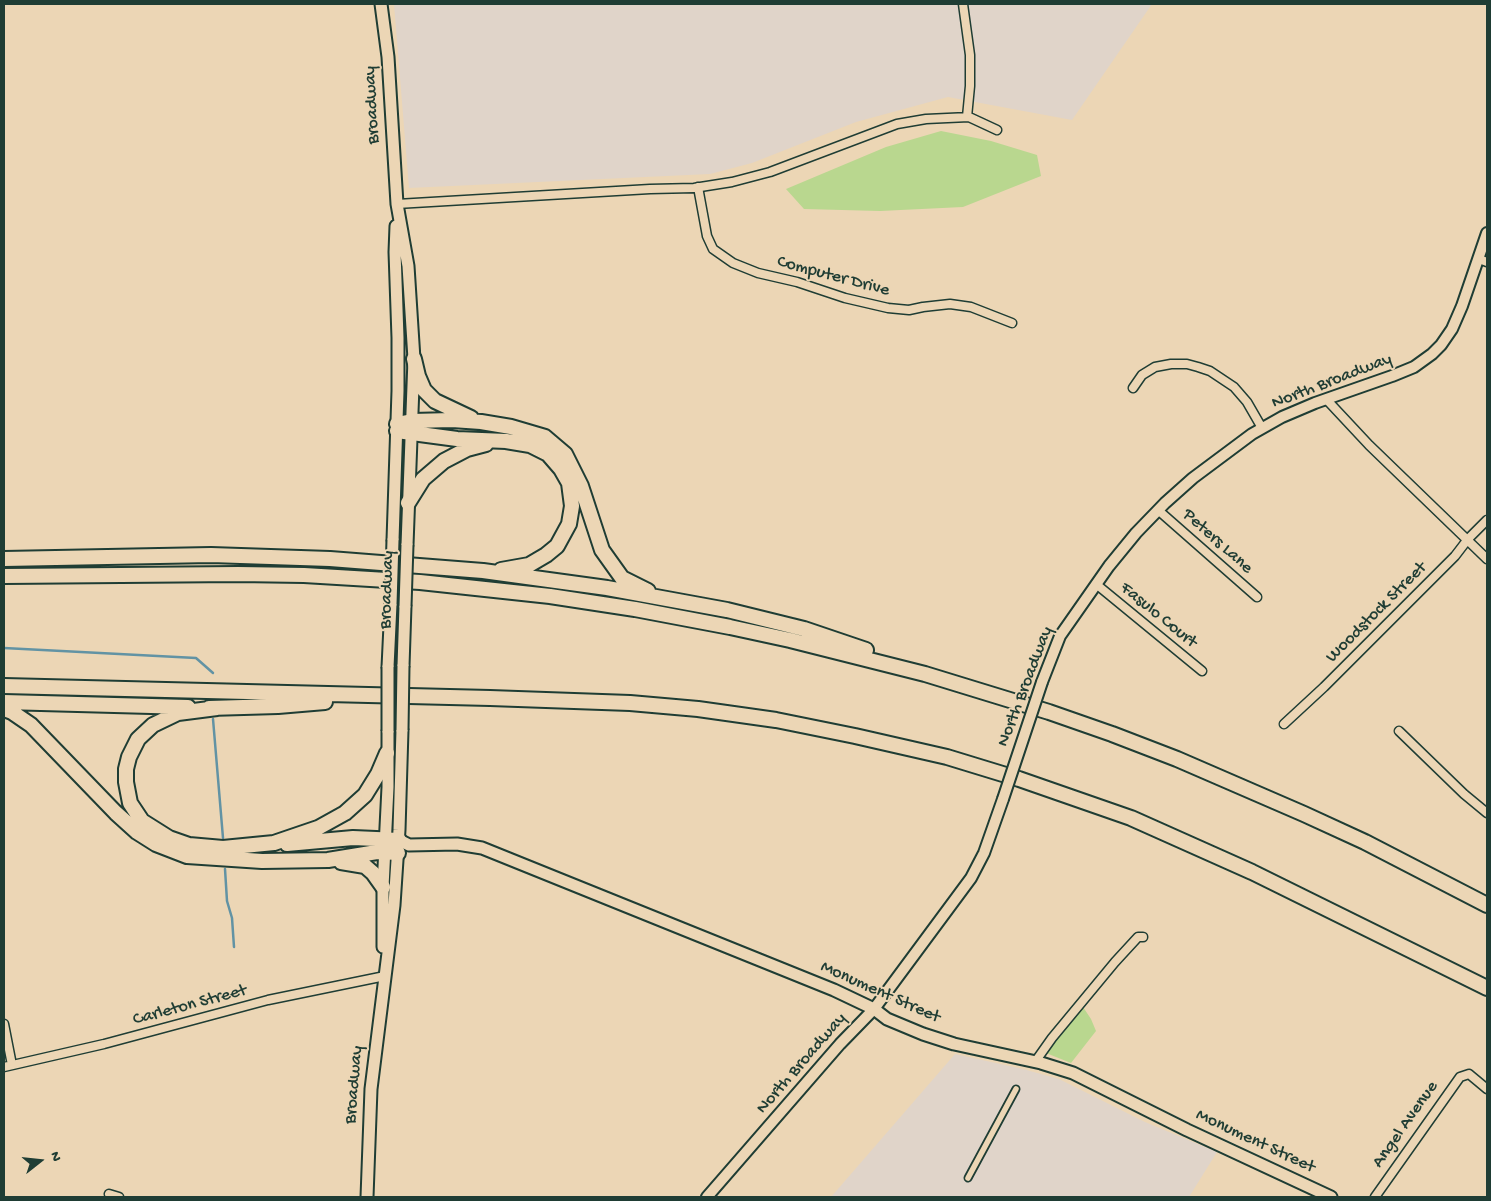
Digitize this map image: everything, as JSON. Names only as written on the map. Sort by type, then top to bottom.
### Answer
[{"type":"highway","points":[[414,359],[424,390],[435,401],[481,422]]},
{"type":"highway","points":[[397,427],[412,427],[452,420],[511,427],[545,437],[565,454],[582,486],[602,550],[622,578],[660,597]]},
{"type":"highway","points":[[412,427],[457,438],[499,440],[530,445],[548,454],[561,469],[569,483],[572,506],[569,524],[557,546],[529,565],[490,572]]},
{"type":"highway","points":[[408,503],[422,479],[444,461],[467,449],[499,440]]},
{"type":"highway","points":[[4,561],[210,555],[330,559],[490,572],[579,584],[728,610],[804,629],[881,655],[925,674]]},
{"type":"highway","points":[[4,576],[238,574],[304,575],[420,582],[550,596],[686,618],[790,640],[925,674],[1056,715],[1193,766],[1365,842],[1487,905]]},
{"type":"highway","points":[[4,686],[630,703],[776,720],[855,736],[947,758],[1019,779],[1131,818],[1252,872],[1487,988]]},
{"type":"highway","points":[[4,702],[217,708],[278,706],[398,696]]},
{"type":"highway","points":[[217,708],[178,714],[162,720],[145,731],[133,748],[126,769],[126,782],[130,803],[142,821],[150,828],[169,838],[189,845],[223,848],[295,844],[353,838],[395,846]]},
{"type":"highway","points":[[4,709],[31,725],[116,813],[136,832],[156,844],[187,856],[256,860],[328,860],[365,866],[373,873],[383,887]]},
{"type":"highway","points":[[274,844],[318,828],[345,813],[365,795],[378,774],[387,753]]},
{"type":"highway","points":[[328,860],[395,846]]},
{"type":"main road","name":"Broadway","points":[[381,4],[388,56],[397,204],[395,252],[398,338],[387,753],[395,846],[383,887],[385,976]]},
{"type":"main road","name":"Broadway","points":[[367,1197],[371,1088],[394,905],[412,427],[414,359],[408,266],[397,204]]},
{"type":"main road","name":"Monument Street","points":[[395,846],[457,844],[482,848],[834,990],[874,1009],[887,1018],[923,1034],[954,1044],[1035,1062],[1082,1076],[1187,1130],[1330,1197]]},
{"type":"street","points":[[963,4],[970,55],[970,86],[966,118]]},
{"type":"street","points":[[397,204],[698,187],[732,182],[770,172],[898,124],[926,119],[966,118],[998,130]]},
{"type":"street","name":"Computer Drive","points":[[698,187],[707,236],[713,249],[733,264],[845,298],[888,308],[909,310],[923,306],[950,304],[970,307],[1012,323]]},
{"type":"street","name":"North Broadway","points":[[707,1197],[840,1044],[874,1009],[971,878],[984,853],[1042,682],[1060,636],[1096,584],[1136,533],[1193,478],[1224,453],[1262,428],[1282,417],[1326,399],[1414,367],[1432,354],[1452,329],[1483,260],[1487,234]]},
{"type":"street","points":[[1133,388],[1142,375],[1155,367],[1171,364],[1186,364],[1198,367],[1210,371],[1234,387],[1247,402],[1262,428]]},
{"type":"street","points":[[1326,399],[1369,444],[1487,559]]},
{"type":"street","name":"Peters Lane","points":[[1158,510],[1257,598]]},
{"type":"street","name":"Woodstock Street","points":[[1284,724],[1392,620],[1455,556],[1487,520]]},
{"type":"street","name":"Fasulo Court","points":[[1096,584],[1202,671]]},
{"type":"street","points":[[1399,731],[1464,794],[1487,813]]},
{"type":"street","points":[[1035,1062],[1052,1038],[1115,962],[1138,937],[1144,937]]},
{"type":"street","name":"Carleton Street","points":[[8,1066],[104,1044],[268,1000],[385,976]]},
{"type":"street","points":[[4,1024],[8,1066]]},
{"type":"street","name":"Angel Avenue","points":[[1375,1197],[1460,1077],[1466,1074],[1473,1076],[1487,1089]]},
{"type":"street","points":[[968,1178],[1016,1088]]},
{"type":"street","points":[[109,1194],[119,1197]]},
{"type":"shaded area","points":[[394,4],[1152,4],[1072,120],[948,97],[856,122],[752,163],[710,174],[409,188]]},
{"type":"shaded area","points":[[955,1054],[1059,1079],[1145,1122],[1217,1152],[1189,1197],[831,1197]]},
{"type":"green space","points":[[941,131],[991,141],[1037,155],[1041,176],[963,207],[880,211],[804,209],[786,189],[886,147]]},
{"type":"green space","points":[[1083,1007],[1096,1031],[1071,1063],[1046,1053],[1050,1046]]},
{"type":"waterway","points":[[4,648],[196,658],[213,673]]},
{"type":"waterway","points":[[213,719],[223,838]]},
{"type":"waterway","points":[[225,869],[227,901],[232,918],[234,947]]}]
